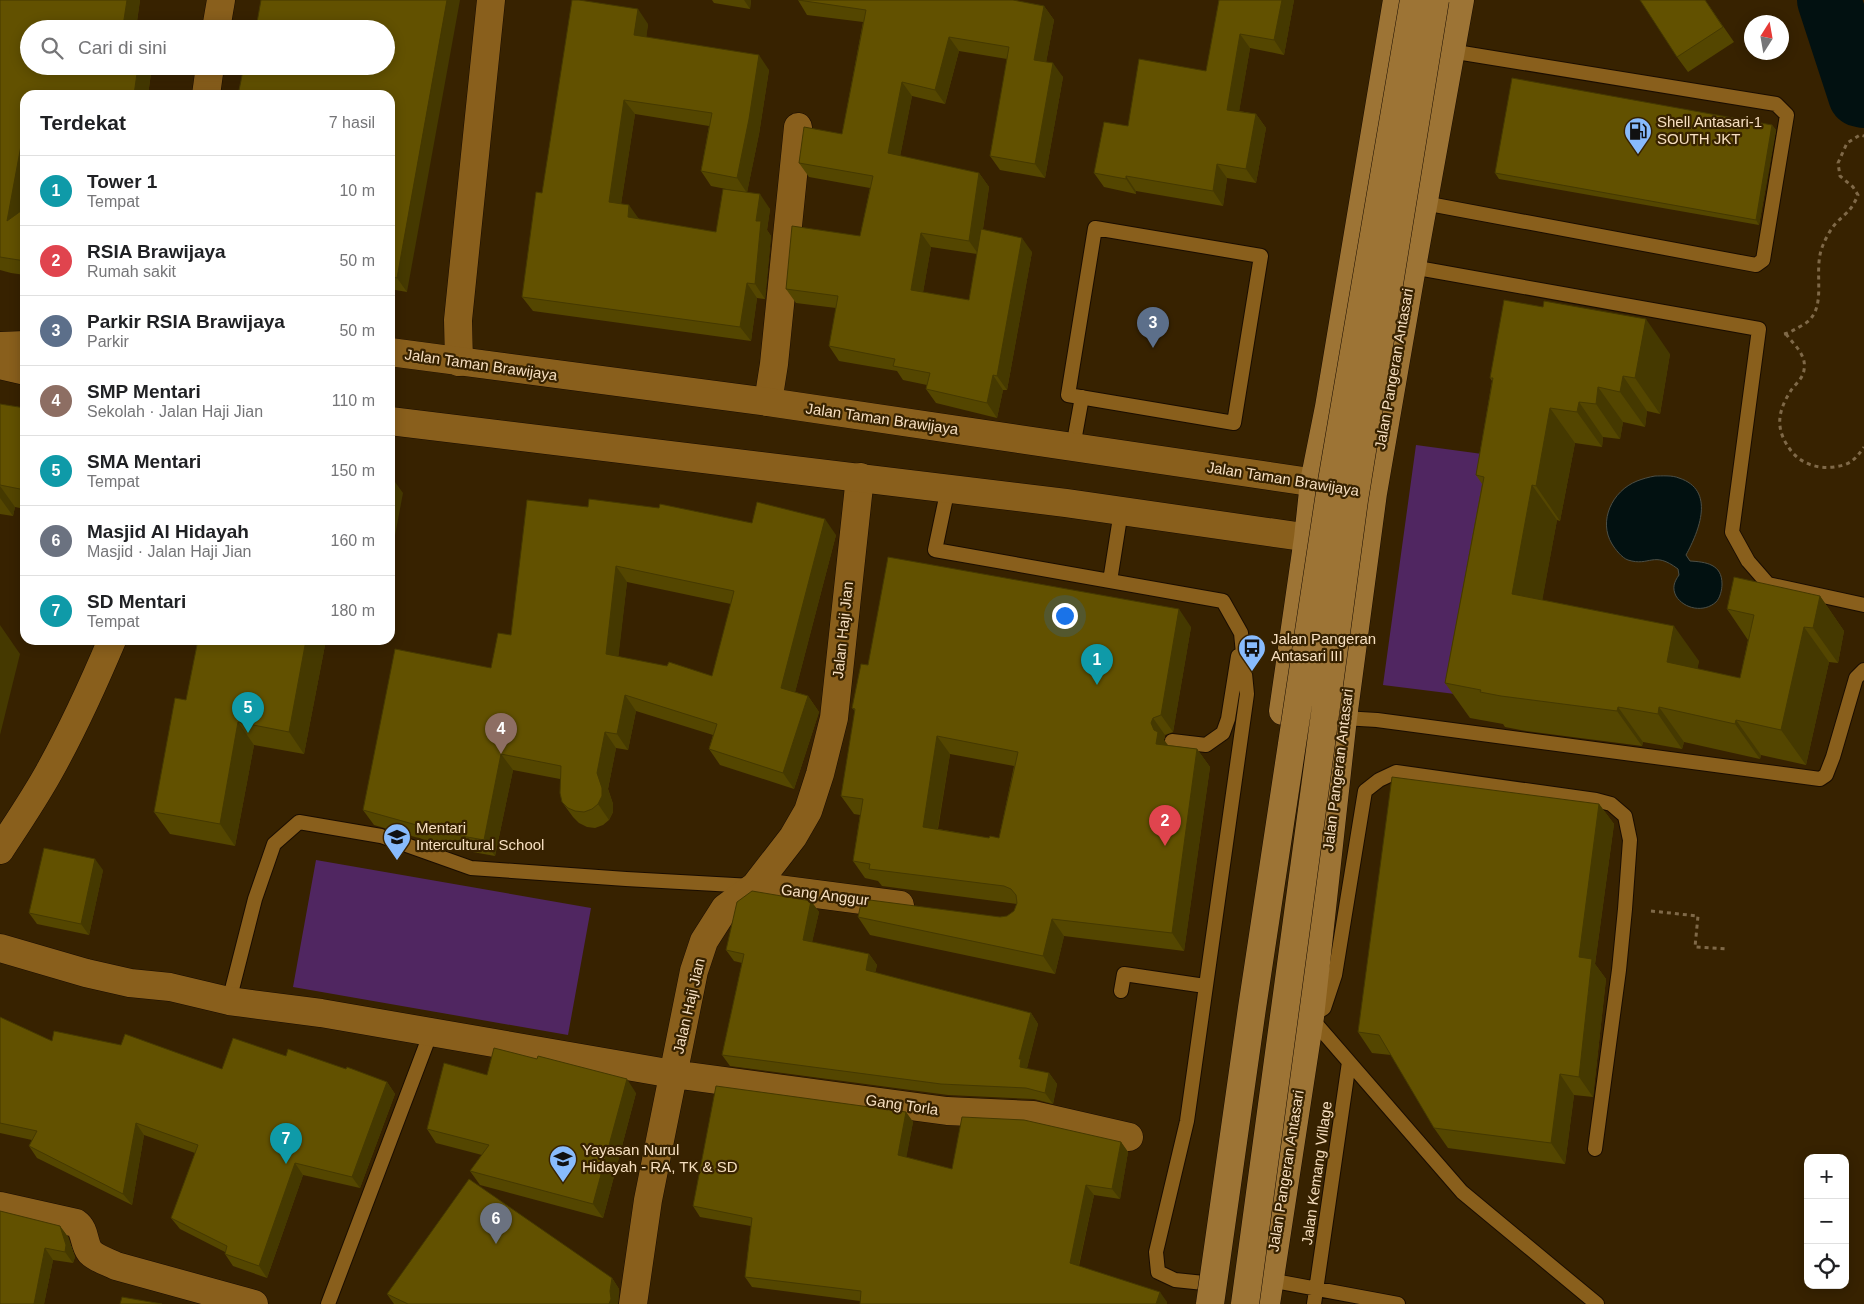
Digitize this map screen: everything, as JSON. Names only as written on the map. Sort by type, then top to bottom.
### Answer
[{"type":"main road","points":[[1205,1297],[1221,1154],[1308,538],[1314,482],[1329,407],[1397,0]]},
{"type":"main road","points":[[1205,1297],[1255,988],[1330,493],[1414,0]]},
{"type":"main road","points":[[1245,1304],[1354,500],[1436,0]]},
{"type":"main road","name":"Jalan Pangeran Antasari","points":[[1267,1292],[1310,1017],[1343,718],[1373,493],[1460,0]]},
{"type":"street","points":[[218,20],[221,0]]},
{"type":"street","points":[[459,362],[458,320],[491,0]]},
{"type":"street","points":[[207,90],[209,75]]},
{"type":"street","points":[[768,402],[774,364],[798,127]]},
{"type":"street","points":[[0,346],[20,345]]},
{"type":"street","name":"Jalan Taman Brawijaya","points":[[395,353],[768,402],[1314,482],[1373,493]]},
{"type":"street","points":[[0,366],[20,370]]},
{"type":"street","points":[[395,421],[948,488],[1366,546]]},
{"type":"street","name":"Jalan Haji Jian","points":[[633,1304],[648,1200],[694,971],[704,941],[725,908],[755,886],[794,837],[808,811],[820,774],[834,718],[860,477]]},
{"type":"street","points":[[0,850],[29,805],[67,738],[110,645]]},
{"type":"street","name":"Gang Anggur","points":[[755,886],[929,908]]},
{"type":"street","name":"Gang Torla","points":[[0,948],[86,973],[130,983],[170,987],[230,1001],[321,1013],[674,1074],[947,1111],[1033,1115],[1129,1137]]},
{"type":"street","points":[[0,1206],[76,1223],[81,1227],[88,1250],[95,1256],[116,1266],[254,1304]]},
{"type":"lane","points":[[1424,203],[1756,266],[1764,260],[1787,115],[1776,104],[1450,51]]},
{"type":"lane","points":[[1095,228],[1262,256],[1234,423],[1082,397],[1068,395],[1095,228]]},
{"type":"lane","points":[[1412,267],[1758,329],[1732,532],[1748,561],[1768,584],[1864,605]]},
{"type":"lane","points":[[1073,447],[1082,397]]},
{"type":"lane","points":[[948,488],[935,550],[1223,601],[1241,633],[1247,694],[1187,1121],[1156,1252],[1158,1272],[1205,1297]]},
{"type":"lane","points":[[1110,581],[1121,511]]},
{"type":"lane","points":[[1172,741],[1206,745],[1223,733],[1228,719],[1241,633]]},
{"type":"lane","points":[[1343,718],[1397,723],[1820,779],[1826,775],[1856,678],[1864,670]]},
{"type":"lane","points":[[1596,1149],[1626,909],[1630,840],[1625,816],[1611,804],[1596,800],[1396,772],[1379,780],[1365,791],[1336,975],[1324,1008],[1310,1017],[1462,1192],[1596,1304]]},
{"type":"lane","points":[[230,1001],[255,900],[274,844],[299,822],[381,836],[471,868],[755,886]]},
{"type":"lane","points":[[1121,991],[1124,974],[1205,986]]},
{"type":"lane","points":[[328,1304],[431,1032]]},
{"type":"lane","name":"Jalan Kemang Village","points":[[1314,1304],[1349,1062]]},
{"type":"lane","points":[[1267,1292],[1316,1289],[1398,1304]]},
{"type":"path","points":[[1864,136],[1860,135],[1847,143],[1838,163],[1840,176],[1853,187],[1858,195],[1852,209],[1836,223],[1822,247],[1818,270],[1819,296],[1816,312],[1809,322],[1786,334],[1804,357],[1804,371],[1790,391],[1783,406],[1779,424],[1783,440],[1796,457],[1814,467],[1834,467],[1855,460],[1864,447]]},
{"type":"path","points":[[1626,909],[1698,916],[1695,947],[1727,949]]},
{"type":"shaded area","points":[[1416,445],[1497,456],[1463,695],[1383,685]]},
{"type":"shaded area","points":[[1655,476],[1679,478],[1690,484],[1698,492],[1701,501],[1699,523],[1696,535],[1686,555],[1690,561],[1707,563],[1716,568],[1721,577],[1722,584],[1720,596],[1716,602],[1706,608],[1689,607],[1676,596],[1674,588],[1679,575],[1678,569],[1670,563],[1657,560],[1635,562],[1628,560],[1615,548],[1608,535],[1607,517],[1614,499],[1628,486],[1639,480]]},
{"type":"shaded area","points":[[316,860],[591,908],[568,1035],[293,987]]},
{"type":"building","points":[[0,0],[127,0],[124,20],[20,20],[20,75],[137,75],[135,90],[20,90],[20,151],[7,221],[20,212],[20,260],[0,257]]},
{"type":"building","points":[[261,0],[447,0],[397,278],[395,277],[395,90],[239,90],[242,75],[395,75],[395,20],[257,20]]},
{"type":"building","points":[[572,0],[638,9],[634,35],[759,55],[737,178],[701,171],[712,113],[624,100],[609,202],[629,205],[628,217],[716,232],[723,189],[760,194],[756,221],[761,221],[755,284],[747,283],[740,327],[522,297],[536,192],[542,193]]},
{"type":"building","points":[[798,0],[1013,0],[1044,6],[1034,60],[1053,63],[1035,164],[990,156],[1009,47],[949,37],[935,90],[902,82],[888,153],[979,173],[969,241],[921,233],[911,290],[969,300],[981,229],[1022,238],[997,376],[993,375],[987,403],[926,389],[930,373],[893,366],[895,359],[829,346],[838,296],[786,289],[792,226],[860,236],[873,176],[799,163],[804,127],[842,134],[866,10]]},
{"type":"building","points":[[1219,0],[1282,0],[1274,40],[1240,34],[1227,110],[1256,114],[1246,169],[1217,164],[1213,191],[1126,176],[1126,179],[1094,173],[1104,122],[1128,126],[1139,59],[1206,71]]},
{"type":"building","points":[[1640,0],[1705,0],[1723,27],[1677,57]]},
{"type":"building","name":"Shell Antasari-1 SOUTH JKT","points":[[1512,78],[1772,125],[1756,220],[1495,173]]},
{"type":"building","points":[[1504,300],[1543,307],[1544,301],[1646,319],[1635,378],[1623,376],[1620,392],[1598,387],[1596,404],[1579,402],[1577,412],[1550,408],[1536,486],[1532,485],[1512,594],[1674,626],[1667,662],[1740,678],[1754,615],[1727,609],[1734,577],[1820,596],[1813,628],[1804,627],[1781,730],[1736,720],[1735,724],[1659,707],[1658,714],[1618,707],[1617,711],[1501,696],[1445,683],[1484,477],[1476,475],[1493,378],[1490,378]]},
{"type":"building","points":[[0,404],[20,407],[20,489],[0,485]]},
{"type":"building","points":[[589,499],[659,508],[660,504],[752,523],[757,502],[825,519],[781,688],[808,696],[783,773],[709,749],[717,724],[625,695],[617,734],[605,732],[597,773],[602,788],[602,796],[598,804],[592,809],[584,812],[575,811],[568,808],[562,802],[560,793],[561,766],[501,754],[484,840],[445,833],[363,810],[395,649],[491,668],[498,633],[511,635],[527,500],[588,507]],"holes":[[[616,566],[734,591],[712,676],[669,662],[667,666],[606,654]]]},
{"type":"building","points":[[888,557],[1179,609],[1161,715],[1153,718],[1151,723],[1154,730],[1158,732],[1156,744],[1197,749],[1172,933],[1052,919],[1043,956],[858,917],[862,899],[1000,917],[1007,916],[1014,911],[1017,903],[1016,895],[1011,889],[1004,886],[869,869],[870,864],[853,861],[863,799],[841,796],[855,709],[852,708],[861,664],[868,665]],"holes":[[[937,736],[1018,752],[999,838],[923,827]]]},
{"type":"building","points":[[197,645],[305,645],[289,732],[238,722],[220,824],[154,812],[175,698],[186,700]]},
{"type":"building","points":[[1392,777],[1599,804],[1579,957],[1592,959],[1579,1077],[1560,1074],[1551,1143],[1434,1128],[1379,1035],[1358,1032]]},
{"type":"building","points":[[44,848],[95,859],[81,924],[29,913]]},
{"type":"building","points":[[752,891],[811,901],[803,940],[869,954],[866,970],[1031,1013],[1019,1059],[1021,1059],[1020,1067],[1049,1073],[1045,1093],[1026,1088],[941,1084],[722,1055],[744,954],[726,950],[737,902]]},
{"type":"building","points":[[0,1017],[52,1041],[54,1031],[121,1045],[125,1034],[222,1069],[233,1038],[286,1056],[288,1049],[346,1069],[347,1067],[387,1082],[352,1177],[295,1163],[259,1266],[225,1254],[227,1246],[171,1218],[198,1145],[136,1123],[123,1194],[29,1146],[37,1131],[0,1123]]},
{"type":"building","points":[[494,1048],[537,1059],[538,1056],[627,1079],[593,1204],[470,1171],[489,1145],[427,1129],[444,1063],[487,1075]]},
{"type":"building","points":[[716,1086],[906,1112],[898,1155],[952,1169],[962,1117],[1024,1120],[1121,1142],[1112,1189],[1086,1185],[1070,1263],[1160,1292],[1156,1304],[860,1304],[861,1291],[745,1277],[752,1218],[693,1206]]},
{"type":"building","points":[[469,1179],[612,1278],[609,1304],[408,1304],[387,1294]]},
{"type":"building","points":[[0,1211],[60,1226],[66,1245],[65,1252],[45,1248],[34,1304],[0,1304]]},
{"type":"building","points":[[122,1297],[162,1304],[120,1304]]},
{"type":"waterway","points":[[1829,0],[1860,95],[1864,96]]},
{"type":"place","name":"Shell Antasari-1 SOUTH JKT","points":[[1638,155]]},
{"type":"place","name":"Parkir RSIA Brawijaya","points":[[1153,348]]},
{"type":"place","name":"Jalan Pangeran Antasari III","points":[[1252,672]]},
{"type":"place","name":"Tower 1","points":[[1097,685]]},
{"type":"place","name":"SMA Mentari","points":[[248,733]]},
{"type":"place","name":"SMP Mentari","points":[[501,754]]},
{"type":"place","name":"RSIA Brawijaya","points":[[1165,846]]},
{"type":"place","name":"Mentari Intercultural School","points":[[397,861]]},
{"type":"place","name":"SD Mentari","points":[[286,1164]]},
{"type":"place","name":"Yayasan Nurul Hidayah - RA, TK & SD","points":[[563,1183]]},
{"type":"place","name":"Masjid Al Hidayah","points":[[496,1244]]}]
